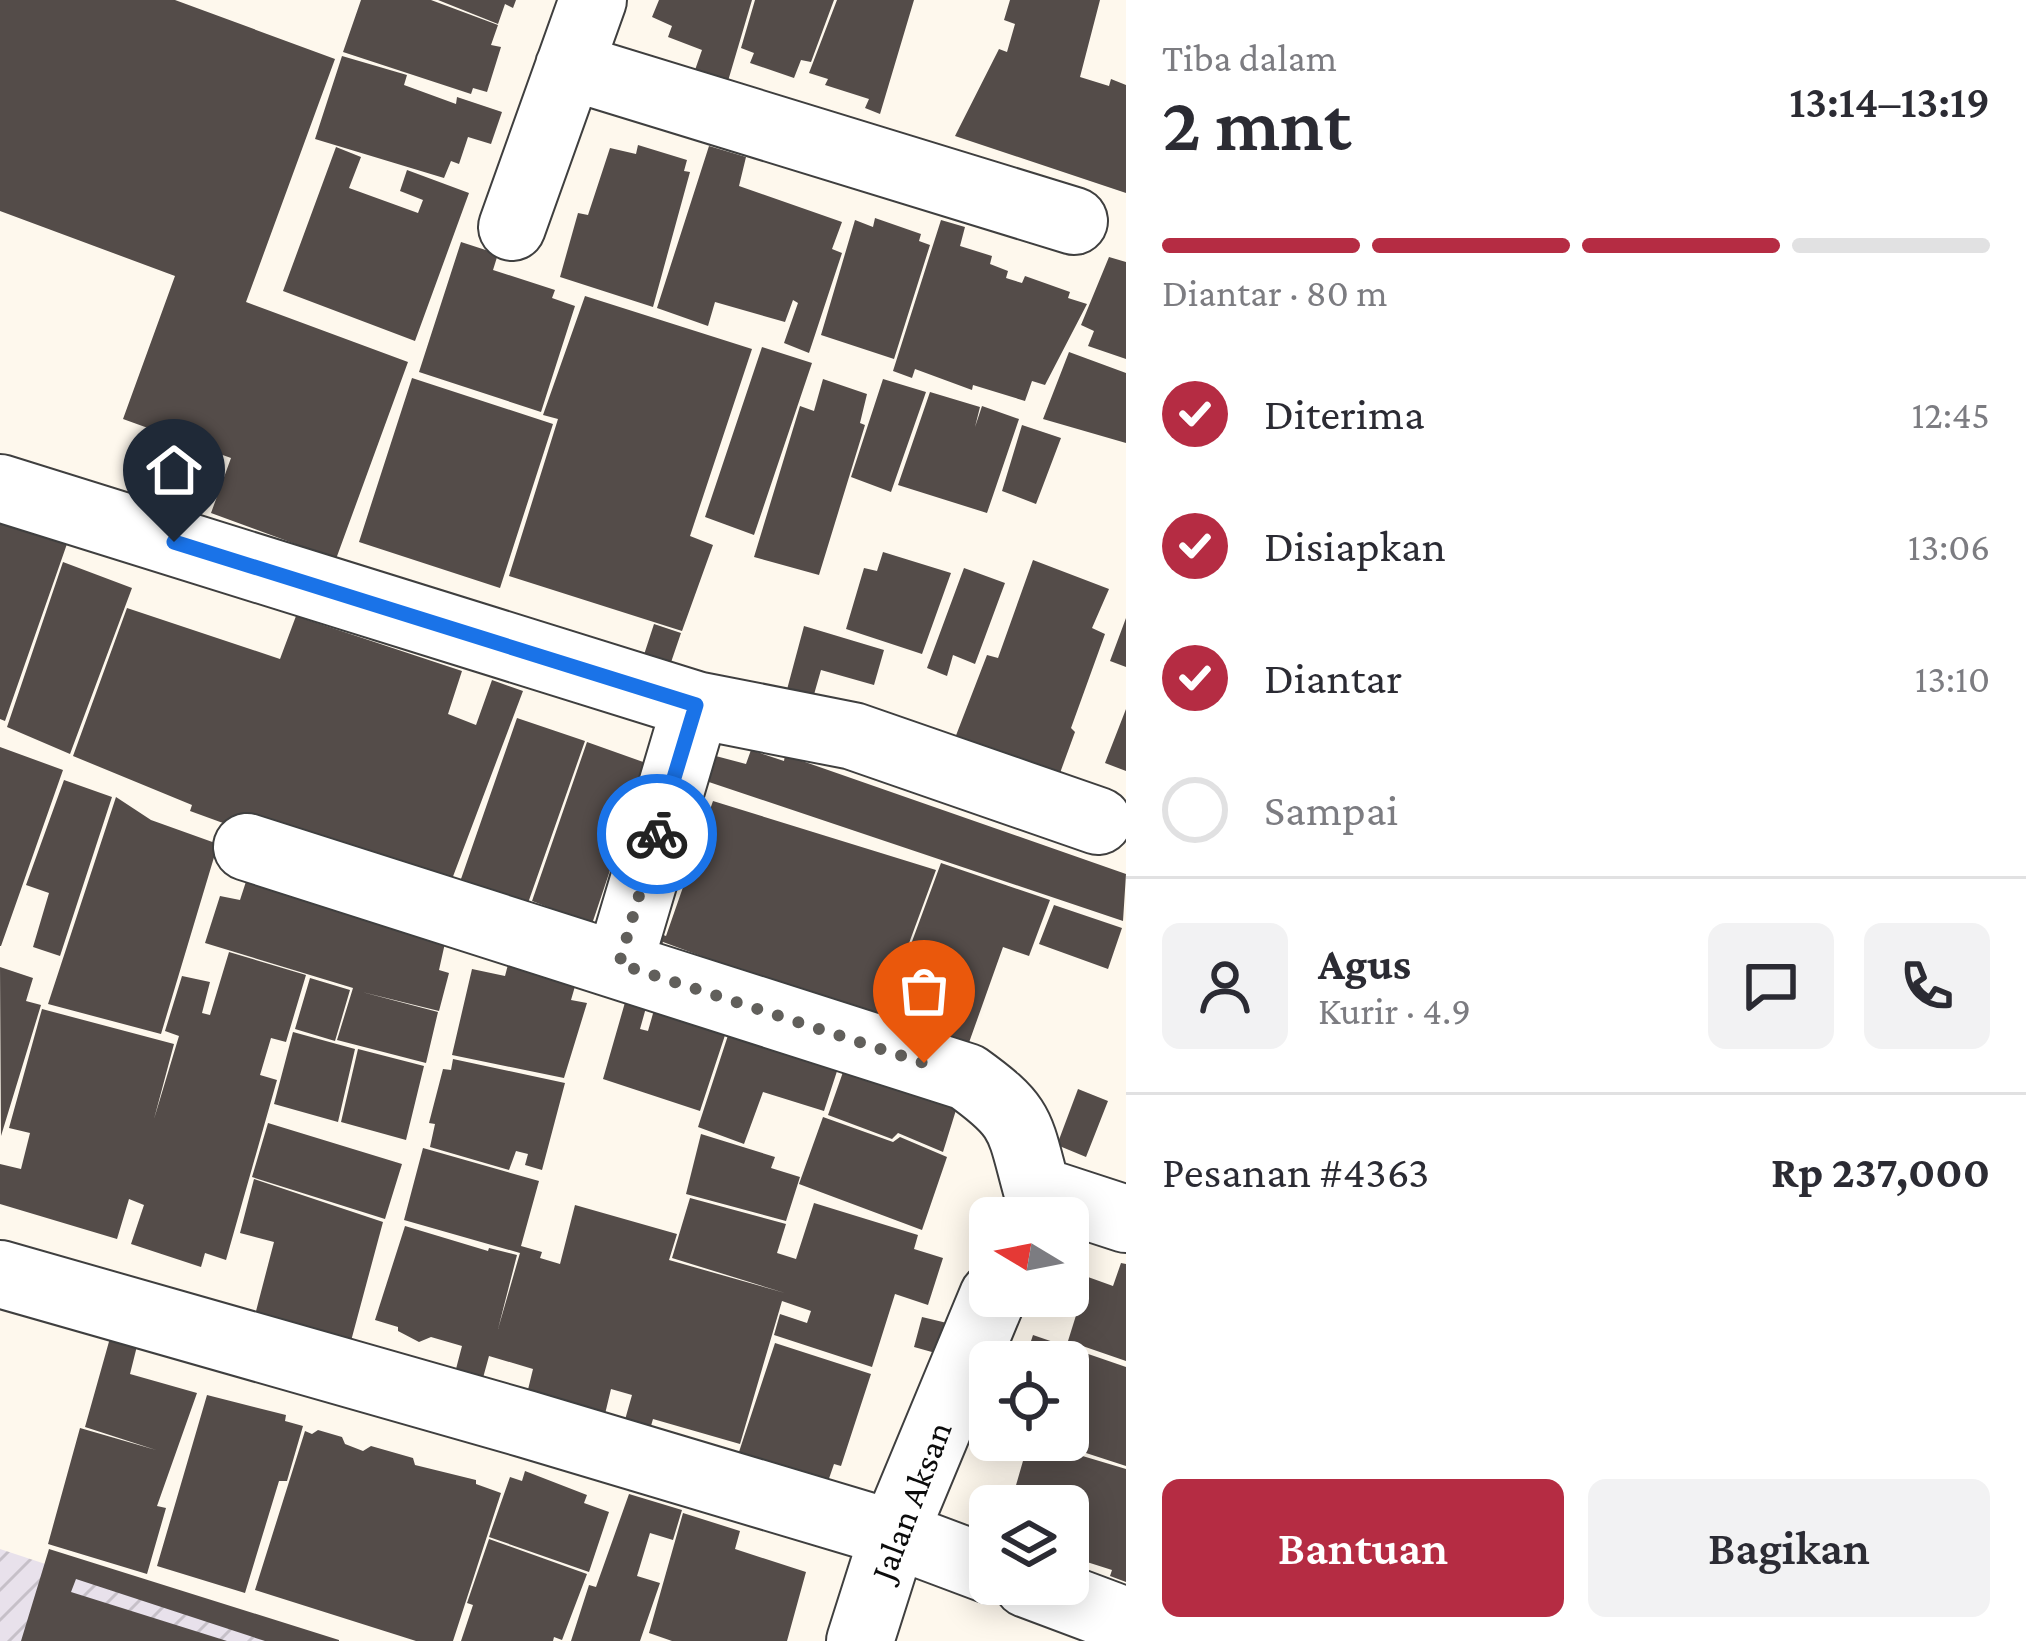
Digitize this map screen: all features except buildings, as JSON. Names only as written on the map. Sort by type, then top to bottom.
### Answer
[{"type":"street","points":[[512,227],[592,0]]},
{"type":"street","points":[[569,66],[1074,221]]},
{"type":"street","points":[[0,488],[696,705],[853,736],[1098,821]]},
{"type":"street","points":[[619,964],[696,705]]},
{"type":"street","points":[[248,847],[968,1077],[1017,1119],[1030,1197]]},
{"type":"street","points":[[1089,1213],[1126,1219]]},
{"type":"street","points":[[0,1274],[526,1424],[894,1534],[969,1562]]},
{"type":"street","name":"Jalan Aksan","points":[[860,1641],[894,1534],[984,1317]]},
{"type":"street","points":[[1083,1605],[1126,1621]]},
{"type":"shaded area","points":[[0,1549],[278,1641],[0,1641]]},
{"type":"way so far","points":[[657,834],[619,964],[924,1063]]},
{"type":"route","points":[[174,542],[696,705],[657,834]]}]
